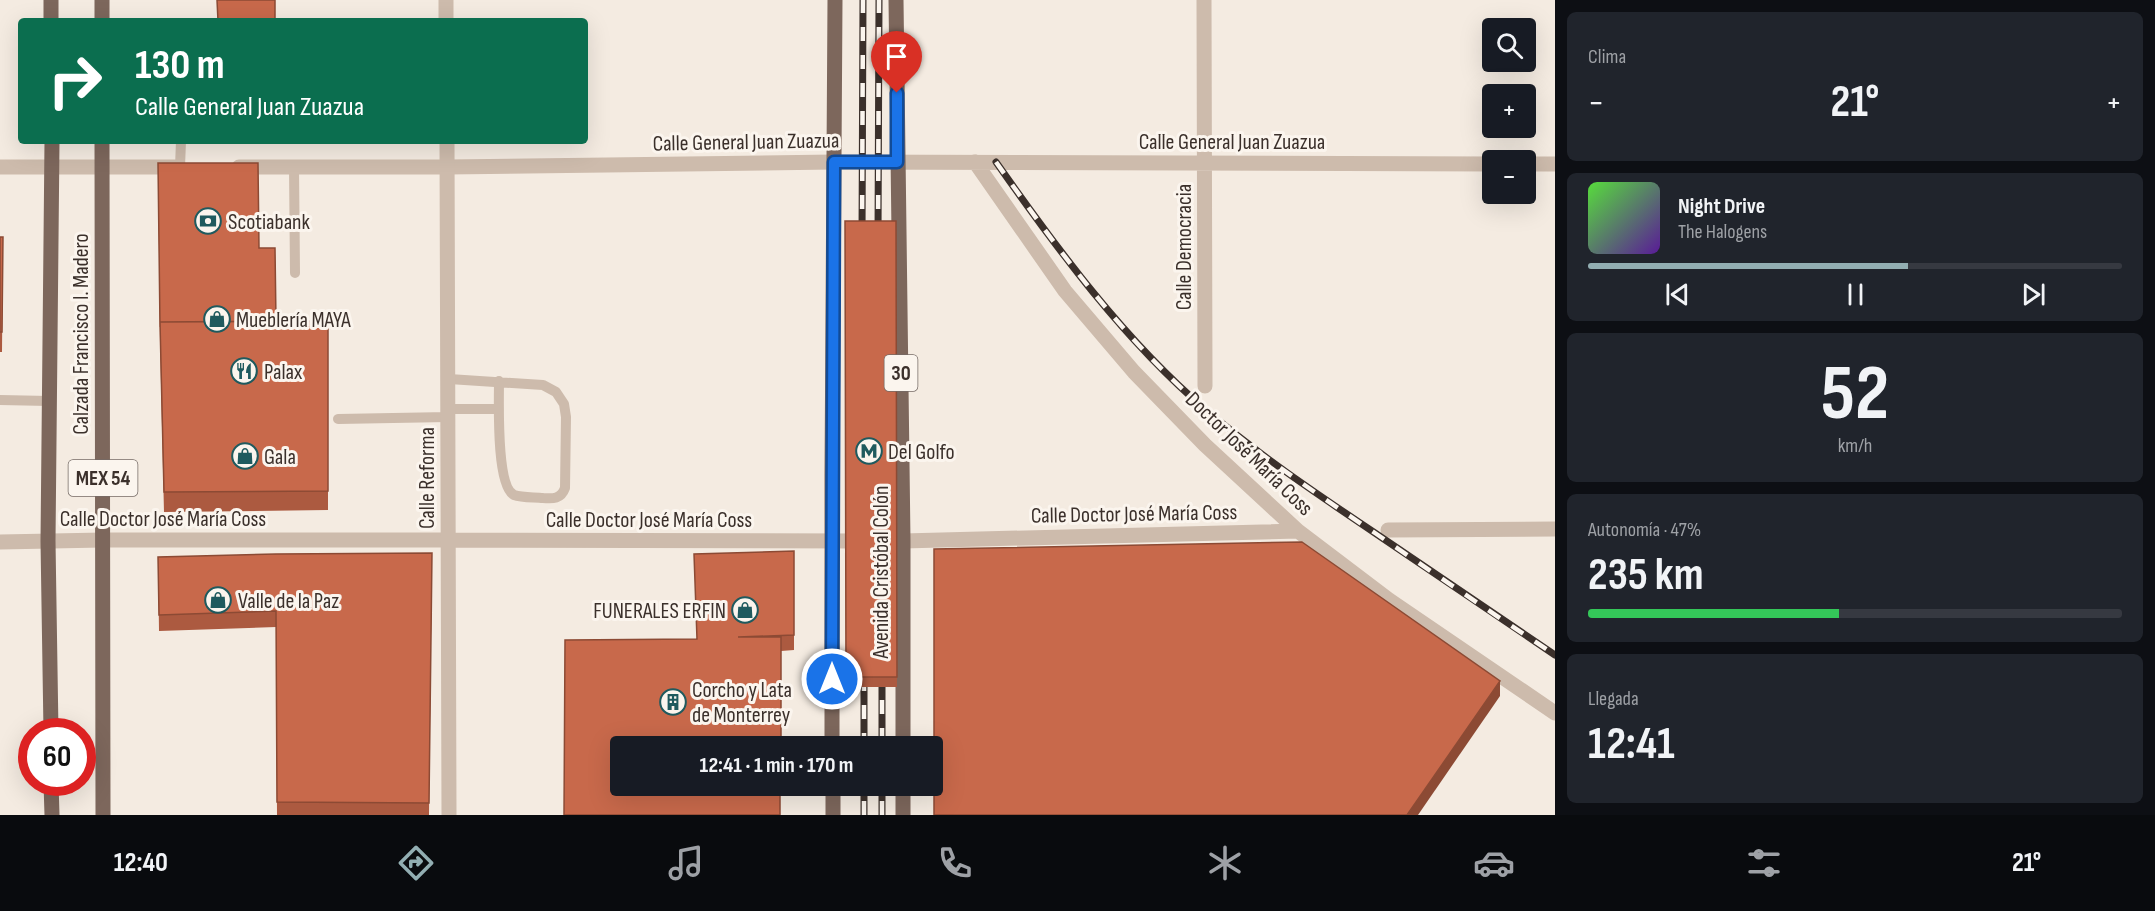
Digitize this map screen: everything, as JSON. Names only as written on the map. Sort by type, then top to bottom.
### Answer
[{"type":"main road","points":[[51,0],[51,18]]},
{"type":"main road","points":[[102,0],[102,18]]},
{"type":"main road","points":[[832,736],[835,0]]},
{"type":"main road","name":"Avenida Cristóbal Colón","points":[[896,0],[897,162],[891,541],[902,736]]},
{"type":"main road","name":"Calzada Francisco I. Madero","points":[[51,718],[48,541],[52,144]]},
{"type":"main road","name":"Calzada Francisco I. Madero","points":[[102,144],[103,815]]},
{"type":"main road","points":[[51,796],[52,815]]},
{"type":"main road","points":[[832,796],[833,815]]},
{"type":"main road","points":[[903,796],[903,815]]},
{"type":"street","points":[[446,0],[446,18]]},
{"type":"street","name":"Calle Democracia","points":[[1204,0],[1205,386]]},
{"type":"street","name":"Calle Reforma","points":[[447,144],[449,815]]},
{"type":"street","name":"Calle General Juan Zuazua","points":[[226,167],[447,167],[834,162],[1205,165],[1482,164]]},
{"type":"street","name":"Doctor José María Coss","points":[[975,162],[1065,291],[1134,372],[1205,445],[1298,531],[1389,600],[1555,713]]},
{"type":"street","points":[[1536,164],[1555,164]]},
{"type":"street","points":[[0,167],[186,167]]},
{"type":"street","points":[[1388,530],[1555,529]]},
{"type":"street","name":"Calle Doctor José María Coss","points":[[0,542],[448,540],[832,542],[1298,531]]},
{"type":"lane","points":[[182,144],[186,167]]},
{"type":"lane","points":[[294,167],[295,273]]},
{"type":"lane","points":[[449,379],[499,381],[543,385],[556,392],[564,404],[566,417],[565,488],[563,494],[558,498],[514,495],[507,488],[502,473],[499,381]]},
{"type":"lane","points":[[0,400],[49,401]]},
{"type":"lane","points":[[338,419],[499,409]]},
{"type":"building","points":[[217,0],[275,0],[275,18],[218,18]]},
{"type":"building","points":[[158,163],[258,163],[259,248],[275,248],[276,321],[160,322],[160,327]]},
{"type":"building","points":[[845,221],[896,221],[897,677],[846,677]]},
{"type":"building","points":[[0,237],[3,237],[2,332],[0,332]]},
{"type":"building","points":[[328,321],[328,491],[164,492],[160,322]]},
{"type":"building","points":[[1302,542],[1500,681],[1407,815],[934,815],[934,796],[943,796],[943,736],[934,736],[934,549]]},
{"type":"building","name":"Corcho y Lata de Monterrey","points":[[794,551],[794,635],[738,637],[781,637],[781,736],[610,736],[610,796],[780,796],[780,815],[564,815],[565,640],[697,639],[694,554]]},
{"type":"building","points":[[432,553],[429,803],[277,802],[276,611],[159,615],[158,557]]},
{"type":"railway","points":[[862,237],[863,0]]},
{"type":"railway","points":[[878,237],[879,0]]},
{"type":"railway","points":[[996,162],[1068,261],[1120,324],[1147,354],[1206,410],[1310,489],[1555,655]]},
{"type":"railway","points":[[864,672],[864,736]]},
{"type":"railway","points":[[882,672],[882,736]]},
{"type":"railway","points":[[864,796],[864,815]]},
{"type":"railway","points":[[882,796],[882,815]]},
{"type":"place","name":"Scotiabank","points":[[208,221]]},
{"type":"place","name":"Mueblería MAYA","points":[[217,319]]},
{"type":"place","name":"Palax","points":[[244,371]]},
{"type":"place","name":"Del Golfo","points":[[869,451]]},
{"type":"place","name":"Gala","points":[[245,456]]},
{"type":"place","name":"Valle de la Paz","points":[[218,600]]},
{"type":"place","name":"FUNERALES ERFIN","points":[[745,610]]},
{"type":"place","name":"Corcho y Lata de Monterrey","points":[[673,702]]},
{"type":"route","points":[[832,679],[834,162],[897,162],[897,93]]}]
